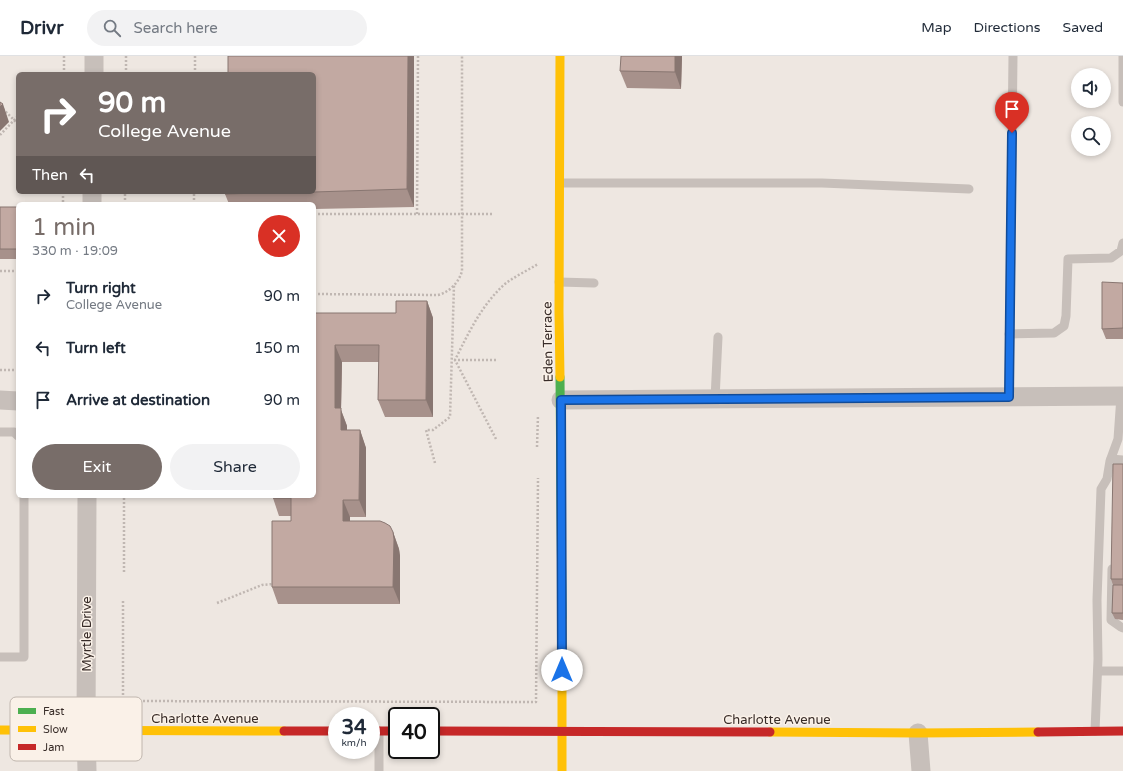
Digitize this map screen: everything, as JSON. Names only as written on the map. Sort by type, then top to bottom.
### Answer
[{"type":"street","points":[[94,56],[94,72]]},
{"type":"street","name":"Eden Terrace","points":[[560,56],[559,282],[561,400],[562,771]]},
{"type":"street","points":[[561,400],[1122,396]]},
{"type":"street","points":[[0,400],[16,401]]},
{"type":"street","name":"Myrtle Drive","points":[[86,697],[87,498]]},
{"type":"street","name":"Charlotte Avenue","points":[[142,730],[328,731]]},
{"type":"street","name":"Charlotte Avenue","points":[[440,731],[918,733],[1123,731]]},
{"type":"street","points":[[918,733],[921,771]]},
{"type":"street","name":"Myrtle Drive","points":[[87,761],[87,771]]},
{"type":"lane","points":[[1009,397],[1013,56]]},
{"type":"lane","points":[[1123,56],[1123,102]]},
{"type":"lane","points":[[560,183],[822,183],[969,189]]},
{"type":"lane","points":[[1009,334],[1054,333],[1064,326],[1066,316],[1068,259],[1111,258],[1121,251],[1123,243]]},
{"type":"lane","points":[[559,282],[594,283]]},
{"type":"lane","points":[[714,399],[718,337]]},
{"type":"lane","points":[[1095,732],[1098,671],[1097,600],[1101,489],[1107,479],[1111,459],[1118,439],[1122,396]]},
{"type":"lane","points":[[0,432],[14,432],[16,434]]},
{"type":"lane","points":[[1111,459],[1123,460]]},
{"type":"lane","points":[[1107,479],[1114,489]]},
{"type":"lane","points":[[0,657],[24,657],[24,498]]},
{"type":"lane","points":[[1112,560],[1111,620],[1120,628],[1123,628]]},
{"type":"lane","points":[[1098,671],[1123,671]]},
{"type":"lane","points":[[378,759],[379,771]]},
{"type":"path","points":[[64,56],[64,72]]},
{"type":"path","points":[[126,56],[126,72]]},
{"type":"path","points":[[195,56],[195,72]]},
{"type":"path","points":[[417,214],[418,56]]},
{"type":"path","points":[[316,294],[438,295],[443,294],[454,285],[460,277],[462,271],[463,214],[462,56]]},
{"type":"path","points":[[0,106],[14,120],[0,135]]},
{"type":"path","points":[[316,214],[493,214]]},
{"type":"path","points":[[453,360],[477,318],[491,299],[507,283],[539,263]]},
{"type":"path","points":[[0,271],[16,271]]},
{"type":"path","points":[[435,463],[426,430],[433,430],[450,417],[453,360],[454,285]]},
{"type":"path","points":[[453,360],[498,360]]},
{"type":"path","points":[[453,360],[496,439]]},
{"type":"path","points":[[0,370],[16,370]]},
{"type":"path","points":[[142,700],[536,702],[538,478]]},
{"type":"path","points":[[124,498],[124,572]]},
{"type":"path","points":[[217,602],[262,585],[274,583]]},
{"type":"path","points":[[123,601],[123,697]]},
{"type":"building","points":[[228,56],[408,56],[407,189],[316,192],[316,72],[228,72]]},
{"type":"building","points":[[621,56],[675,56],[675,72],[620,71]]},
{"type":"building","points":[[0,207],[16,207],[16,249],[0,249]]},
{"type":"building","points":[[1102,282],[1123,283],[1123,328],[1102,329]]},
{"type":"building","points":[[396,301],[427,301],[426,400],[378,400],[379,345],[335,345],[335,408],[341,408],[341,430],[360,430],[359,500],[343,500],[343,521],[380,521],[390,526],[394,539],[393,587],[272,587],[272,521],[291,521],[291,498],[316,498],[316,313],[396,313]]},
{"type":"building","points":[[1113,464],[1123,464],[1123,579],[1111,579]]},
{"type":"building","points":[[1113,585],[1123,585],[1123,613],[1112,613]]},
{"type":"traffic: fast","points":[[560,377],[562,618]]},
{"type":"traffic: slow","points":[[560,56],[560,377]]},
{"type":"traffic: slow","points":[[562,618],[562,771]]},
{"type":"traffic: slow","points":[[0,730],[10,730]]},
{"type":"traffic: slow","points":[[142,730],[284,731]]},
{"type":"traffic: slow","points":[[770,732],[1038,732]]},
{"type":"traffic: jam","points":[[284,731],[328,731]]},
{"type":"traffic: jam","points":[[380,731],[388,731]]},
{"type":"traffic: jam","points":[[440,731],[770,732]]},
{"type":"traffic: jam","points":[[1038,732],[1123,731]]},
{"type":"route","points":[[562,670],[561,400],[1009,397],[1012,133]]}]
